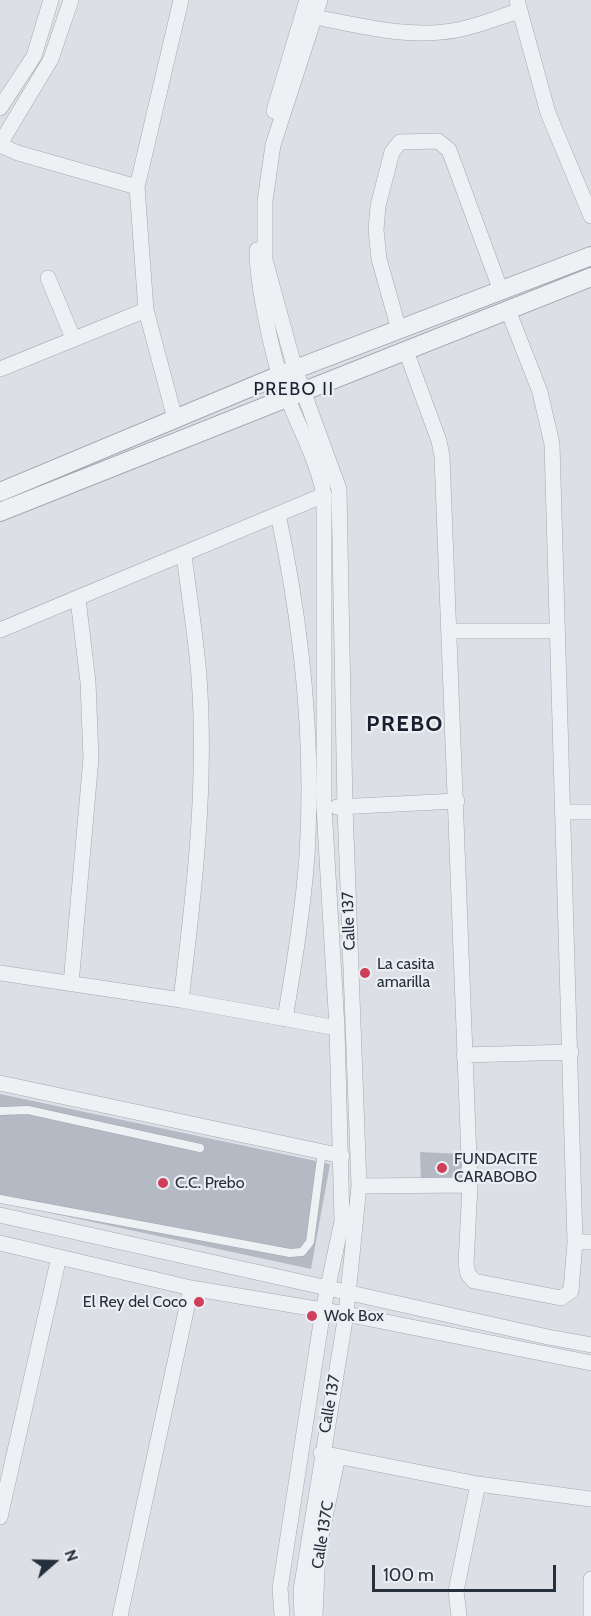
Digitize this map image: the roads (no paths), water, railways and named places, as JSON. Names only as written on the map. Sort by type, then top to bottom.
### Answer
[{"type":"street","points":[[0,108],[34,56],[51,0]]},
{"type":"street","points":[[71,0],[51,59],[0,144],[18,153],[137,187]]},
{"type":"street","points":[[175,419],[146,310],[137,187],[181,0]]},
{"type":"street","points":[[282,1616],[280,1588],[323,1311],[342,1221],[337,1028],[324,807],[324,495],[318,468],[257,268],[256,202],[265,141],[307,0]]},
{"type":"street","points":[[287,372],[265,260],[265,201],[273,146],[320,0]]},
{"type":"street","points":[[315,17],[380,30],[434,32],[458,30],[518,6],[548,113],[591,216]]},
{"type":"street","points":[[399,330],[379,259],[376,230],[378,206],[392,152],[400,142],[438,141],[449,150],[501,291]]},
{"type":"street","points":[[0,492],[287,372],[591,256]]},
{"type":"street","points":[[48,278],[73,338]]},
{"type":"street","points":[[0,512],[591,278]]},
{"type":"street","points":[[0,369],[146,310]]},
{"type":"street","points":[[406,351],[439,441],[442,456],[470,1185],[466,1264],[468,1274],[474,1281],[561,1298],[571,1291],[575,1242],[572,1052],[552,444],[540,392],[508,310]]},
{"type":"street","name":"Calle 137","points":[[295,395],[339,489],[345,807],[359,1186],[346,1314],[321,1453],[301,1590],[302,1616]]},
{"type":"street","points":[[0,630],[324,495]]},
{"type":"street","points":[[278,514],[292,578],[302,654],[308,758],[307,855],[296,953],[285,1019]]},
{"type":"street","points":[[181,1000],[195,886],[200,755],[199,678],[184,555]]},
{"type":"street","points":[[71,984],[91,758],[88,682],[78,599]]},
{"type":"street","points":[[450,631],[557,631]]},
{"type":"street","points":[[324,807],[457,801]]},
{"type":"street","points":[[564,813],[591,812]]},
{"type":"street","points":[[0,974],[181,1000],[337,1028]]},
{"type":"street","points":[[464,1055],[572,1052]]},
{"type":"street","points":[[0,1083],[342,1156]]},
{"type":"street","points":[[359,1186],[470,1185]]},
{"type":"street","points":[[0,1215],[327,1289],[591,1345]]},
{"type":"street","points":[[575,1242],[591,1242]]},
{"type":"street","points":[[0,1243],[191,1288],[346,1314],[591,1363]]},
{"type":"street","points":[[0,1517],[59,1257]]},
{"type":"street","points":[[120,1616],[191,1288]]},
{"type":"street","name":"Calle 137","points":[[321,1453],[478,1484],[591,1499]]},
{"type":"street","name":"Calle 137C","points":[[315,1616],[318,1550],[338,1455]]},
{"type":"street","points":[[459,1616],[456,1591],[478,1484]]},
{"type":"street","points":[[591,1580],[591,1616]]},
{"type":"lane","points":[[0,1111],[28,1110],[200,1148]]},
{"type":"lane","points":[[0,1199],[290,1252],[302,1252],[310,1242],[322,1151]]},
{"type":"place","name":"La casita amarilla","points":[[365,973]]},
{"type":"place","name":"FUNDACITE CARABOBO","points":[[442,1168]]},
{"type":"place","name":"C.C. Prebo","points":[[163,1183]]},
{"type":"place","name":"El Rey del Coco","points":[[199,1302]]},
{"type":"place","name":"Wok Box","points":[[312,1316]]},
{"type":"district","name":"PREBO II","points":[[294,390]]},
{"type":"district","name":"PREBO","points":[[405,725]]}]
